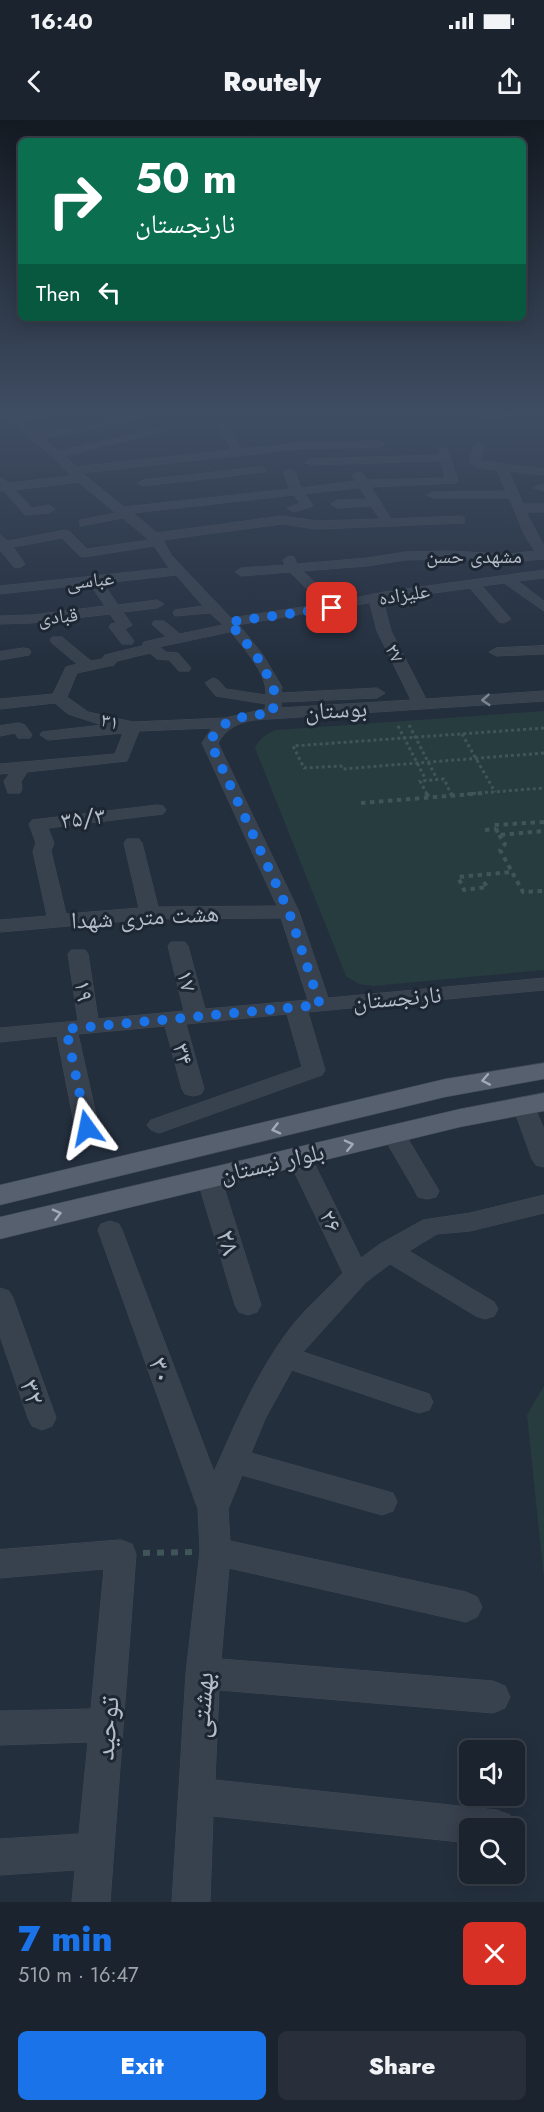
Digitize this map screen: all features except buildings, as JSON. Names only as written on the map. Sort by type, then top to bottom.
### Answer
[{"type":"main road","name":"بلوار نیستان","points":[[0,1196],[445,1088],[544,1071]]},
{"type":"main road","name":"بلوار نیستان","points":[[0,1228],[534,1103]]},
{"type":"street","points":[[17,497],[29,512],[49,509]]},
{"type":"street","points":[[105,497],[156,539],[167,558],[213,609],[232,625],[256,655],[274,687],[274,704]]},
{"type":"street","points":[[84,523],[180,497]]},
{"type":"street","points":[[293,508],[307,505],[301,497]]},
{"type":"street","points":[[515,497],[541,548]]},
{"type":"street","points":[[337,504],[377,499],[388,523]]},
{"type":"street","points":[[518,507],[544,508]]},
{"type":"street","points":[[1,543],[56,533],[84,553],[156,539],[199,526],[243,526],[282,520],[317,525],[460,520]]},
{"type":"street","points":[[486,542],[498,558]]},
{"type":"street","points":[[1,543],[19,564]]},
{"type":"street","name":"مشهدی حسن","points":[[241,572],[257,575],[290,563],[367,562],[403,551],[498,558],[541,548]]},
{"type":"street","points":[[290,563],[332,608]]},
{"type":"street","name":"عباسی","points":[[0,590],[180,571]]},
{"type":"street","name":"علیزاده","points":[[71,670],[109,662],[110,658],[178,640],[186,635],[232,625],[376,598],[544,574]]},
{"type":"street","points":[[93,579],[125,624],[116,627],[127,641]]},
{"type":"street","points":[[508,580],[544,607]]},
{"type":"street","points":[[473,584],[504,619]]},
{"type":"street","name":"۲۷","points":[[376,598],[384,631],[421,705]]},
{"type":"street","name":"قبادی","points":[[0,620],[19,622],[157,604]]},
{"type":"street","points":[[180,613],[213,609]]},
{"type":"street","points":[[159,624],[178,640]]},
{"type":"street","points":[[57,640],[118,676]]},
{"type":"street","points":[[150,646],[162,656],[172,656],[184,668]]},
{"type":"street","points":[[496,652],[544,650]]},
{"type":"street","points":[[0,656],[24,652]]},
{"type":"street","points":[[0,705],[59,698],[71,670],[61,667],[55,660]]},
{"type":"street","points":[[213,683],[221,693],[274,704],[376,693]]},
{"type":"street","name":"بوستان","points":[[133,727],[226,723],[274,704],[421,705],[544,696]]},
{"type":"street","name":"۳۱","points":[[20,767],[121,758],[133,727],[91,717],[65,707],[59,698]]},
{"type":"street","points":[[226,723],[216,730],[210,742],[289,912],[320,1005]]},
{"type":"street","points":[[48,735],[133,727]]},
{"type":"street","points":[[0,731],[19,728],[24,735]]},
{"type":"street","points":[[0,769],[20,767],[17,777],[12,781],[14,789]]},
{"type":"street","name":"۳۵/۳","points":[[58,921],[42,851],[45,843],[38,824],[157,810]]},
{"type":"street","points":[[133,843],[150,913]]},
{"type":"street","name":"هشت متری شهدا","points":[[0,926],[150,913],[289,912]]},
{"type":"street","name":"۱۷","points":[[178,946],[196,1017]]},
{"type":"street","name":"۱۹","points":[[78,954],[89,1027]]},
{"type":"street","name":"نارنجستان","points":[[0,1035],[544,984]]},
{"type":"street","points":[[159,1125],[314,1070],[296,1008]]},
{"type":"street","name":"۳۴","points":[[174,1019],[193,1089]]},
{"type":"street","points":[[66,1029],[87,1128]]},
{"type":"street","points":[[534,1103],[544,1159]]},
{"type":"street","points":[[394,1134],[427,1191]]},
{"type":"street","name":"۲۶","points":[[304,1167],[357,1275]]},
{"type":"street","name":"۲۸","points":[[209,1178],[248,1305]]},
{"type":"street","points":[[213,1509],[253,1415],[285,1358],[303,1332],[357,1275],[389,1251],[432,1226],[470,1222],[544,1204]]},
{"type":"street","name":"۳۰","points":[[110,1230],[213,1509]]},
{"type":"street","points":[[389,1251],[485,1309]]},
{"type":"street","name":"۳۲","points":[[0,1298],[42,1418]]},
{"type":"street","points":[[285,1358],[419,1402]]},
{"type":"street","points":[[234,1461],[382,1502]]},
{"type":"street","name":"بهشتی","points":[[191,1902],[203,1673],[215,1551],[213,1509]]},
{"type":"street","points":[[215,1551],[466,1607]]},
{"type":"street","points":[[0,1564],[121,1554]]},
{"type":"street","name":"توحید","points":[[92,1902],[121,1554]]},
{"type":"street","points":[[203,1673],[493,1697]]},
{"type":"street","points":[[0,1728],[106,1725]]},
{"type":"street","points":[[196,1796],[459,1824]]},
{"type":"street","points":[[0,1857],[96,1851]]},
{"type":"path","points":[[409,725],[437,779]]},
{"type":"path","points":[[398,726],[426,780]]},
{"type":"path","points":[[544,728],[294,746],[304,768],[341,766],[342,769],[544,753]]},
{"type":"path","points":[[462,734],[495,792]]},
{"type":"path","points":[[429,798],[420,781],[444,779],[452,796]]},
{"type":"path","points":[[361,803],[544,788]]},
{"type":"path","points":[[544,822],[494,825],[505,844],[500,850],[523,892],[544,891]]},
{"type":"path","points":[[485,830],[496,829]]},
{"type":"path","points":[[499,835],[544,831]]},
{"type":"path","points":[[484,882],[487,887],[464,890],[458,877],[511,872]]},
{"type":"path","points":[[121,1554],[215,1551]]},
{"type":"green space","points":[[544,711],[544,970],[373,986],[359,984],[346,976],[255,748],[259,742],[276,730]]},
{"type":"green space","points":[[544,1386],[544,1579],[527,1415]]},
{"type":"route","points":[[87,1128],[66,1029],[320,1005],[289,912],[210,742],[216,730],[226,723],[244,717],[273,713],[274,687],[256,655],[229,622],[332,608]]}]
